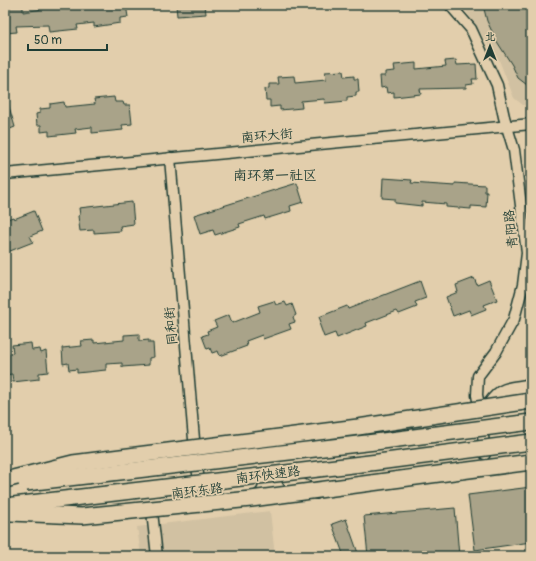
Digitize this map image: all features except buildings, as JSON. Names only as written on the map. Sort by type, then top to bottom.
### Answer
[{"type":"highway","points":[[5,480],[73,463],[358,427],[531,401]]},
{"type":"highway","name":"南环快速路","points":[[5,485],[375,442],[531,422]]},
{"type":"highway","name":"南环快速路","points":[[5,506],[378,462],[531,442]]},
{"type":"highway","points":[[5,514],[82,516],[251,499],[531,462]]},
{"type":"main road","points":[[482,417],[500,392],[506,389],[531,386]]},
{"type":"main road","points":[[5,474],[531,410]]},
{"type":"main road","name":"南环东路","points":[[5,514],[531,449]]},
{"type":"main road","points":[[289,480],[321,494],[531,467]]},
{"type":"street","name":"青阳路","points":[[450,5],[470,29],[487,60],[497,85],[514,150],[519,179],[527,253],[523,285],[514,319],[496,352],[478,376],[477,395],[482,417],[485,454]]},
{"type":"street","name":"南环大街","points":[[5,174],[531,124]]},
{"type":"street","name":"同和街","points":[[170,158],[195,451],[200,491]]},
{"type":"street","points":[[151,497],[157,556]]},
{"type":"shaded area","points":[[462,5],[531,5],[531,107],[523,105],[514,98],[499,60]]},
{"type":"shaded area","points":[[270,511],[275,556],[141,556],[137,527]]},
{"type":"district","name":"南环第一社区","points":[[275,175]]}]
